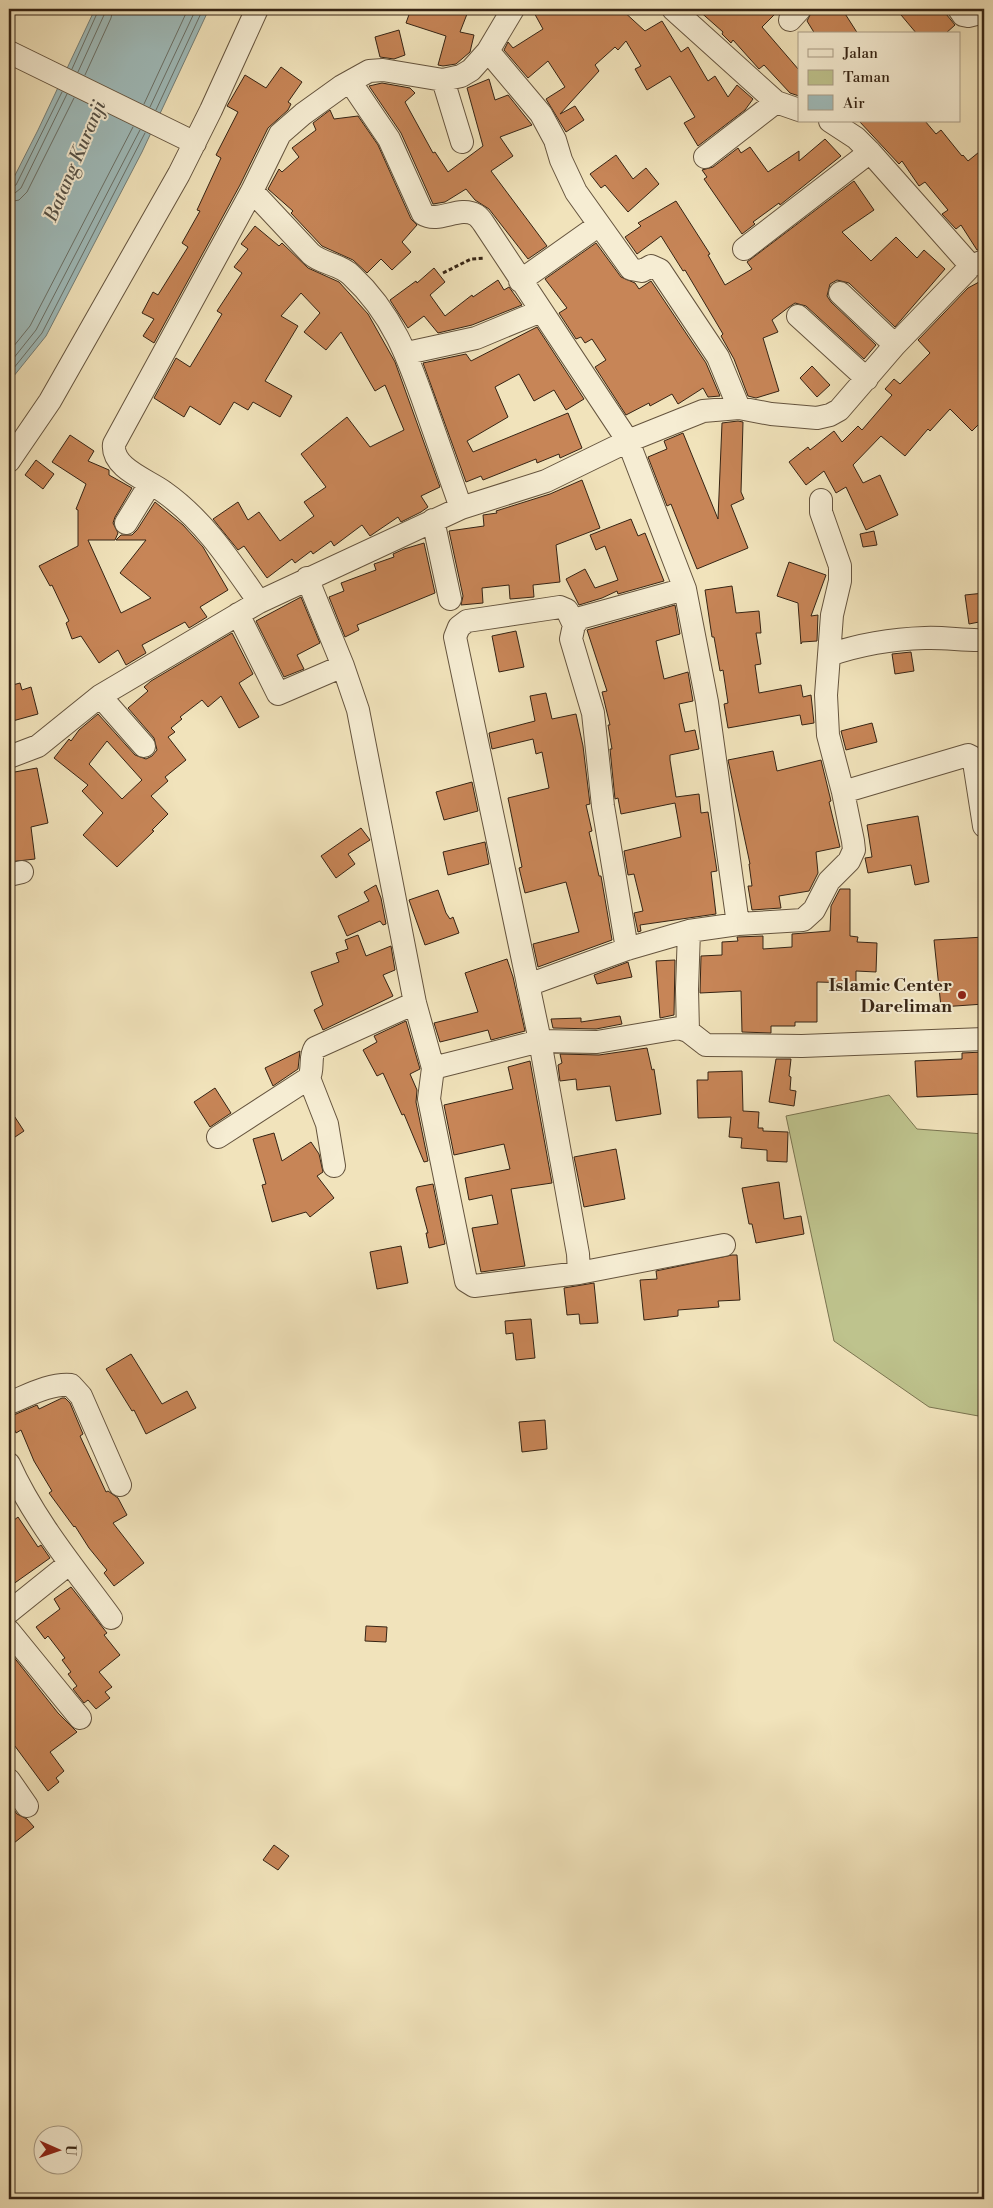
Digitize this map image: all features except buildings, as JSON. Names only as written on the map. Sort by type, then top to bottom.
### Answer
[{"type":"street","points":[[9,461],[50,401],[179,174],[189,140],[257,9]]},
{"type":"street","points":[[259,602],[224,551],[201,524],[178,502],[120,463],[115,456],[114,444],[205,274],[252,191],[280,134],[292,121],[342,86],[351,83],[369,71],[383,70],[443,80],[461,76],[471,70],[488,51],[513,9]]},
{"type":"street","points":[[674,9],[776,102],[798,110]]},
{"type":"street","points":[[959,9],[963,15],[968,16],[984,12]]},
{"type":"street","points":[[488,51],[541,114],[555,140],[561,160],[576,192],[631,269],[642,271],[651,266],[660,270],[718,356],[739,408]]},
{"type":"street","points":[[9,52],[189,140]]},
{"type":"street","points":[[443,80],[462,142]]},
{"type":"street","points":[[351,83],[389,139],[423,214],[432,218],[463,212],[475,214],[484,224],[628,442],[685,589],[707,702],[738,924]]},
{"type":"street","points":[[705,157],[776,102]]},
{"type":"street","points":[[9,757],[44,742],[100,696],[259,602],[307,578],[461,508],[546,481],[628,442],[703,411],[739,408],[771,414],[817,418],[830,416],[839,410],[868,379],[895,345],[977,263],[856,138],[832,122]]},
{"type":"street","points":[[744,249],[870,152]]},
{"type":"street","points":[[252,191],[317,260],[334,264],[349,273],[378,304],[407,353],[461,508]]},
{"type":"street","points":[[520,281],[599,225]]},
{"type":"street","points":[[840,293],[895,345]]},
{"type":"street","points":[[407,353],[476,338],[540,311]]},
{"type":"street","points":[[798,316],[868,379]]},
{"type":"street","points":[[126,523],[150,484]]},
{"type":"street","points":[[528,986],[627,949],[689,931],[738,924],[803,920],[814,910],[830,881],[849,861],[854,850],[843,792],[828,735],[826,695],[832,615],[840,582],[840,566],[821,512],[821,500]]},
{"type":"street","points":[[434,520],[450,599]]},
{"type":"street","points":[[307,578],[358,710],[415,1003],[433,1068],[428,1099],[466,1281],[474,1286],[578,1273],[724,1245]]},
{"type":"street","points":[[627,949],[603,806],[593,713],[571,639],[574,625],[580,618],[685,589]]},
{"type":"street","points":[[574,625],[567,610],[560,607],[467,621],[459,627],[454,637],[540,1042],[578,1254],[578,1273]]},
{"type":"street","points":[[238,614],[278,694],[342,666]]},
{"type":"street","points":[[829,654],[855,646],[893,640],[924,638],[984,640]]},
{"type":"street","points":[[100,696],[144,746]]},
{"type":"street","points":[[843,792],[968,755],[972,757],[974,762],[984,826]]},
{"type":"street","points":[[688,1031],[689,931]]},
{"type":"street","points":[[218,1137],[309,1078],[311,1074],[311,1054],[315,1048],[415,1003]]},
{"type":"street","points":[[433,1068],[540,1042],[597,1042],[679,1028],[688,1031],[706,1045],[802,1046],[984,1038]]},
{"type":"street","points":[[309,1078],[327,1124],[334,1166]]},
{"type":"street","points":[[9,1403],[50,1388],[71,1385],[81,1396],[120,1485]]},
{"type":"street","points":[[9,1464],[14,1491],[111,1618]]},
{"type":"street","points":[[9,1612],[70,1563]]},
{"type":"street","points":[[9,1631],[80,1718]]},
{"type":"street","points":[[9,1780],[27,1806]]},
{"type":"path","points":[[443,274],[471,259],[490,257],[508,260]]},
{"type":"green space","points":[[889,1095],[917,1129],[984,1134],[984,1417],[929,1407],[834,1341],[786,1116]]},
{"type":"water","name":"Batang Kuranji","points":[[95,9],[209,9],[142,152],[46,336],[9,382],[9,187]]},
{"type":"place","name":"Islamic Center Dareliman","points":[[962,995]]}]
